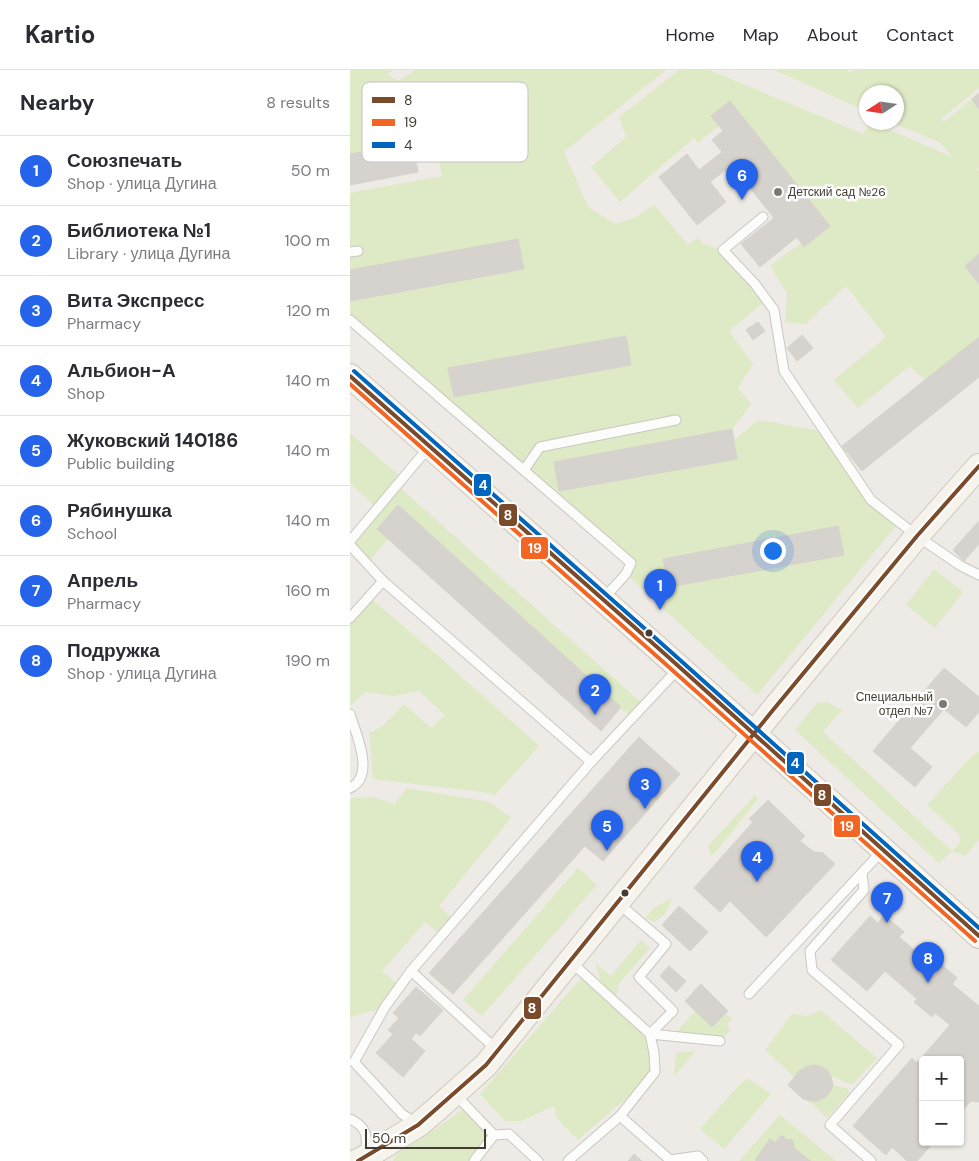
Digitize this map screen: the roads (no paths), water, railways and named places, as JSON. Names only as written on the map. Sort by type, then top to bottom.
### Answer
[{"type":"main road","points":[[350,376],[754,733],[979,936]]},
{"type":"main road","points":[[364,1160],[418,1125],[482,1069],[498,1051],[754,733],[917,536],[979,466]]},
{"type":"lane","points":[[763,217],[723,250],[755,284],[774,310],[784,371],[871,500],[917,536],[961,566],[979,575]]},
{"type":"lane","points":[[350,320],[631,563],[626,574],[602,600]]},
{"type":"lane","points":[[524,470],[540,447],[676,420]]},
{"type":"lane","points":[[350,541],[430,446]]},
{"type":"lane","points":[[350,545],[383,581],[591,762]]},
{"type":"lane","points":[[350,618],[383,581]]},
{"type":"lane","points":[[418,1125],[402,1114],[352,1061],[385,1007],[411,971],[591,762],[679,668]]},
{"type":"lane","points":[[350,714],[361,747],[364,763],[362,776],[357,785],[350,788]]},
{"type":"lane","points":[[749,994],[884,850]]},
{"type":"lane","points":[[862,874],[864,890],[810,951],[812,970],[899,1045],[830,1125],[871,1161]]},
{"type":"lane","points":[[618,903],[666,944],[639,977],[672,1011],[650,1034]]},
{"type":"lane","points":[[568,1161],[620,1116],[655,1072],[650,1034],[570,961]]},
{"type":"lane","points":[[411,971],[498,1051]]},
{"type":"lane","points":[[650,1034],[720,1041]]},
{"type":"lane","points":[[454,1094],[494,1135]]},
{"type":"lane","points":[[620,1116],[670,1160],[698,1156],[703,1161]]},
{"type":"lane","points":[[350,1120],[355,1121],[367,1137],[364,1160]]},
{"type":"lane","points":[[474,1161],[494,1135],[509,1134],[538,1161]]},
{"type":"lane","points":[[579,1151],[581,1161]]},
{"type":"place","name":"Детский сад №26","points":[[778,192]]},
{"type":"place","name":"Рябинушка","points":[[742,200]]},
{"type":"place","name":"Союзпечать","points":[[660,610]]},
{"type":"place","name":"Специальный отдел №7","points":[[943,704]]},
{"type":"place","name":"Библиотека №1","points":[[595,715]]},
{"type":"place","name":"Вита Экспресс","points":[[645,809]]},
{"type":"place","name":"Жуковский 140186","points":[[607,851]]},
{"type":"place","name":"Альбион-А","points":[[757,882]]},
{"type":"place","name":"Апрель","points":[[887,923]]},
{"type":"place","name":"Подружка","points":[[928,983]]}]
